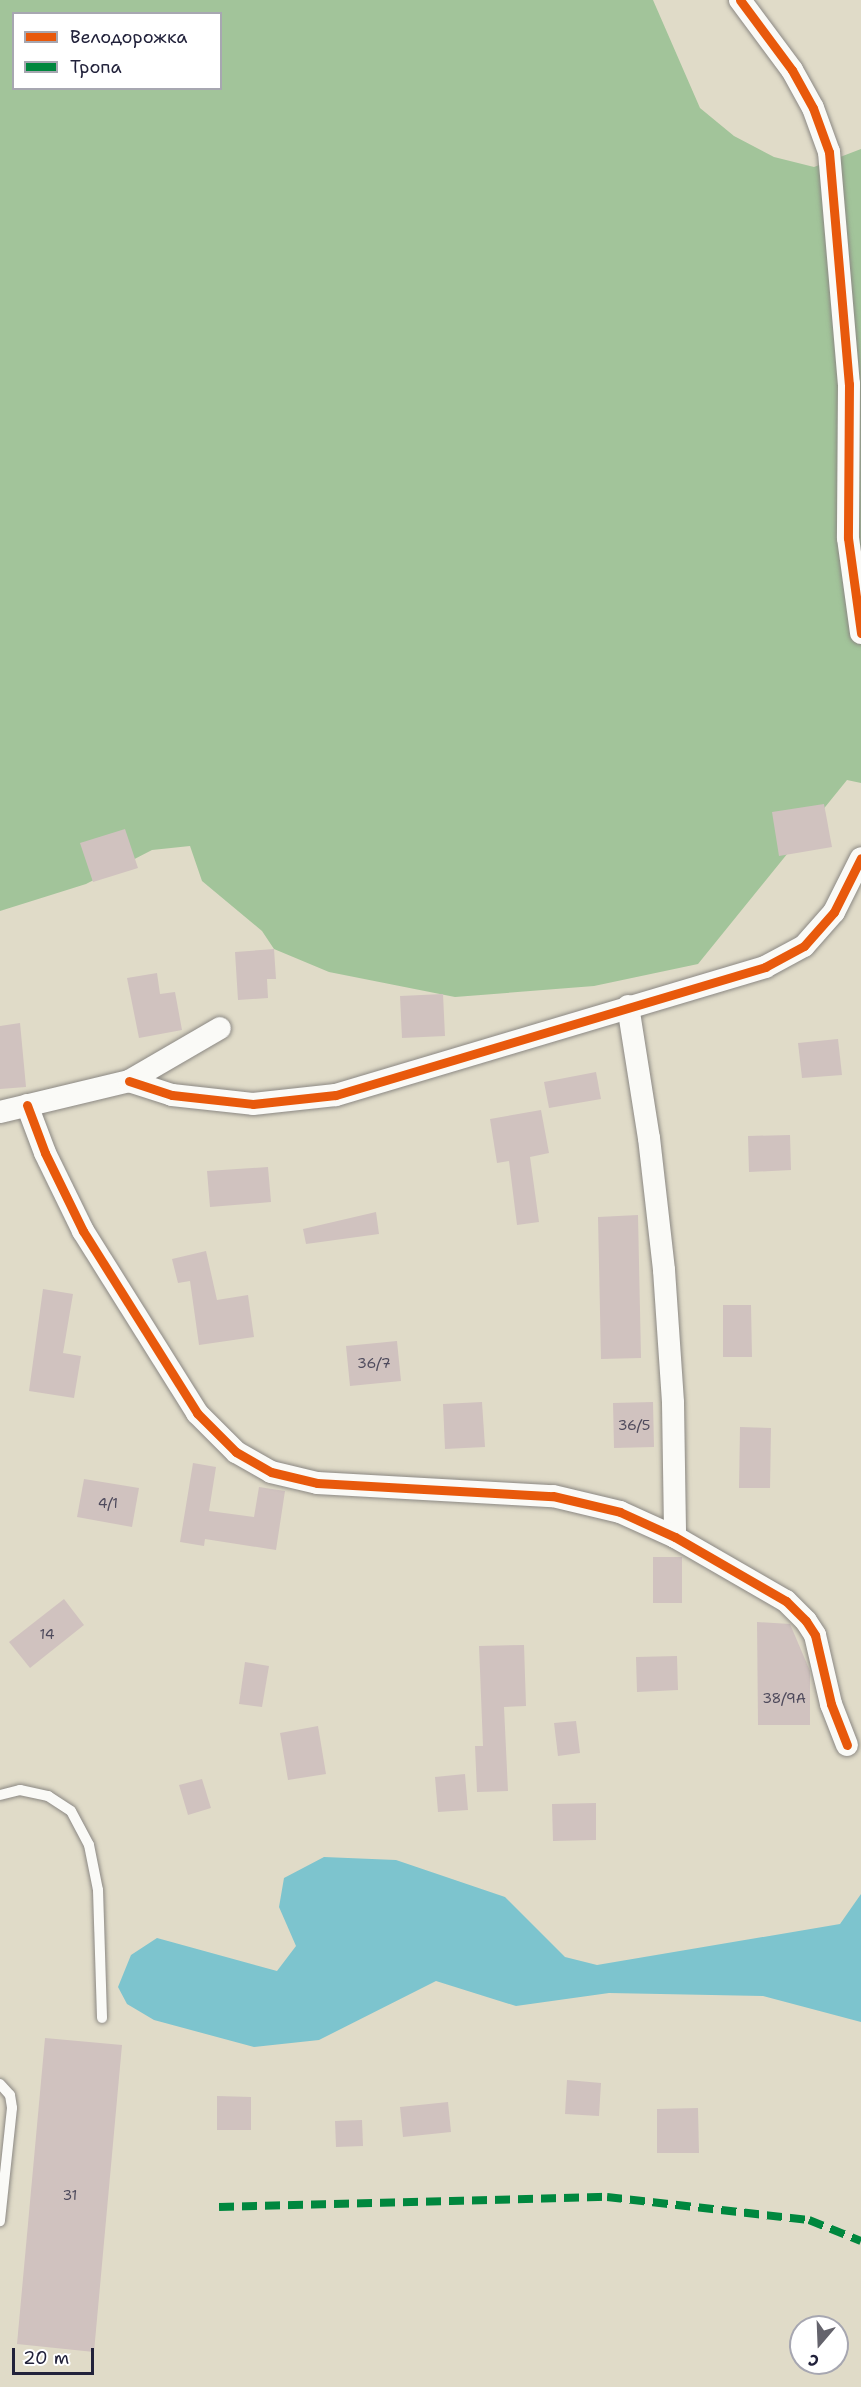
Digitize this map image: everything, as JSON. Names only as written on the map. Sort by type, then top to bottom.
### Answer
[{"type":"street","points":[[740,0],[792,70],[813,108],[829,152],[849,384],[848,538],[861,633]]},
{"type":"street","points":[[129,1081],[172,1095],[253,1104],[336,1095],[765,967],[804,946],[834,912],[861,858]]},
{"type":"street","points":[[628,1006],[649,1138],[664,1270],[673,1403],[675,1537]]},
{"type":"street","points":[[0,1112],[129,1081],[220,1028]]},
{"type":"street","points":[[27,1106],[60,1186],[88,1239],[197,1413],[236,1452],[271,1472],[317,1483],[553,1496],[620,1512],[675,1537],[786,1601],[806,1621],[815,1635],[831,1704],[848,1745]]},
{"type":"lane","points":[[0,1795],[20,1790],[48,1796],[71,1810],[89,1845],[98,1890],[102,2018]]},
{"type":"lane","points":[[0,2085],[10,2095],[12,2108],[0,2221]]},
{"type":"green space","points":[[0,0],[653,0],[700,108],[734,136],[774,157],[814,167],[861,149],[861,783],[847,780],[698,964],[594,986],[455,997],[329,972],[274,949],[262,931],[202,881],[190,846],[152,850],[86,884],[0,911]]},
{"type":"water","points":[[324,1857],[396,1860],[505,1897],[565,1957],[597,1965],[840,1924],[861,1894],[861,2022],[763,1996],[609,1993],[516,2006],[436,1981],[319,2040],[254,2047],[154,2020],[127,2004],[118,1987],[131,1955],[157,1938],[277,1971],[296,1946],[279,1907],[284,1878]]},
{"type":"building","points":[[824,804],[832,847],[779,856],[772,812]]},
{"type":"building","points":[[125,829],[138,868],[93,882],[80,843]]},
{"type":"building","points":[[274,949],[276,979],[267,979],[268,998],[238,1000],[235,952]]},
{"type":"building","points":[[157,973],[160,994],[175,992],[182,1030],[139,1038],[127,978]]},
{"type":"building","points":[[443,994],[445,1036],[402,1038],[400,996]]},
{"type":"building","points":[[20,1023],[26,1087],[0,1089],[0,1026]]},
{"type":"building","points":[[838,1039],[842,1075],[802,1078],[798,1043]]},
{"type":"building","points":[[596,1072],[601,1099],[549,1108],[544,1082]]},
{"type":"building","points":[[541,1110],[549,1153],[530,1157],[539,1222],[517,1225],[509,1161],[497,1163],[490,1119]]},
{"type":"building","points":[[790,1135],[791,1170],[749,1172],[748,1136]]},
{"type":"building","points":[[268,1167],[271,1202],[210,1207],[207,1171]]},
{"type":"building","points":[[376,1212],[379,1234],[306,1244],[303,1229]]},
{"type":"building","points":[[638,1215],[641,1358],[601,1359],[598,1217]]},
{"type":"building","points":[[206,1251],[217,1300],[248,1295],[254,1337],[199,1345],[190,1281],[178,1283],[172,1259]]},
{"type":"building","points":[[43,1289],[73,1294],[63,1353],[81,1356],[74,1398],[29,1391]]},
{"type":"building","points":[[723,1305],[751,1305],[752,1357],[723,1357]]},
{"type":"building","points":[[397,1341],[401,1381],[350,1386],[346,1346]]},
{"type":"building","points":[[482,1402],[485,1447],[445,1449],[443,1404]]},
{"type":"building","points":[[653,1402],[654,1447],[614,1448],[613,1403]]},
{"type":"building","points":[[740,1427],[771,1428],[770,1488],[739,1488]]},
{"type":"building","points":[[193,1463],[216,1467],[209,1511],[254,1517],[259,1487],[285,1491],[276,1550],[205,1539],[204,1546],[180,1542]]},
{"type":"building","points":[[84,1479],[139,1488],[132,1527],[77,1517]]},
{"type":"building","points":[[653,1557],[682,1557],[682,1603],[653,1603]]},
{"type":"building","points":[[64,1599],[84,1625],[30,1668],[9,1642]]},
{"type":"building","points":[[757,1622],[790,1624],[810,1671],[810,1725],[758,1725]]},
{"type":"building","points":[[524,1645],[526,1706],[504,1707],[508,1791],[477,1792],[475,1746],[483,1746],[479,1646]]},
{"type":"building","points":[[677,1656],[678,1690],[637,1692],[636,1657]]},
{"type":"building","points":[[245,1662],[269,1666],[262,1707],[239,1704]]},
{"type":"building","points":[[576,1721],[580,1753],[558,1756],[554,1723]]},
{"type":"building","points":[[318,1726],[326,1774],[288,1780],[280,1733]]},
{"type":"building","points":[[465,1774],[468,1810],[438,1812],[435,1777]]},
{"type":"building","points":[[202,1779],[211,1808],[188,1815],[179,1785]]},
{"type":"building","points":[[596,1803],[596,1840],[553,1841],[552,1804]]},
{"type":"building","points":[[45,2038],[122,2045],[94,2352],[17,2344]]},
{"type":"building","points":[[567,2080],[601,2083],[599,2116],[565,2114]]},
{"type":"building","points":[[217,2096],[251,2097],[251,2130],[217,2130]]},
{"type":"building","points":[[448,2102],[451,2132],[403,2137],[400,2107]]},
{"type":"building","points":[[698,2108],[699,2153],[657,2153],[657,2109]]},
{"type":"building","points":[[362,2120],[363,2146],[336,2147],[335,2121]]},
{"type":"marked path","points":[[219,2207],[607,2197],[809,2220],[861,2241]]},
{"type":"cycle path","points":[[740,0],[792,70],[813,108],[829,152],[849,384],[848,538],[861,633]]},
{"type":"cycle path","points":[[129,1081],[172,1095],[253,1104],[336,1095],[765,967],[804,946],[834,912],[861,858]]},
{"type":"cycle path","points":[[27,1105],[45,1153],[83,1231],[197,1413],[236,1452],[271,1472],[317,1483],[553,1496],[620,1512],[675,1537],[786,1601],[806,1621],[815,1635],[831,1704],[847,1745]]}]
